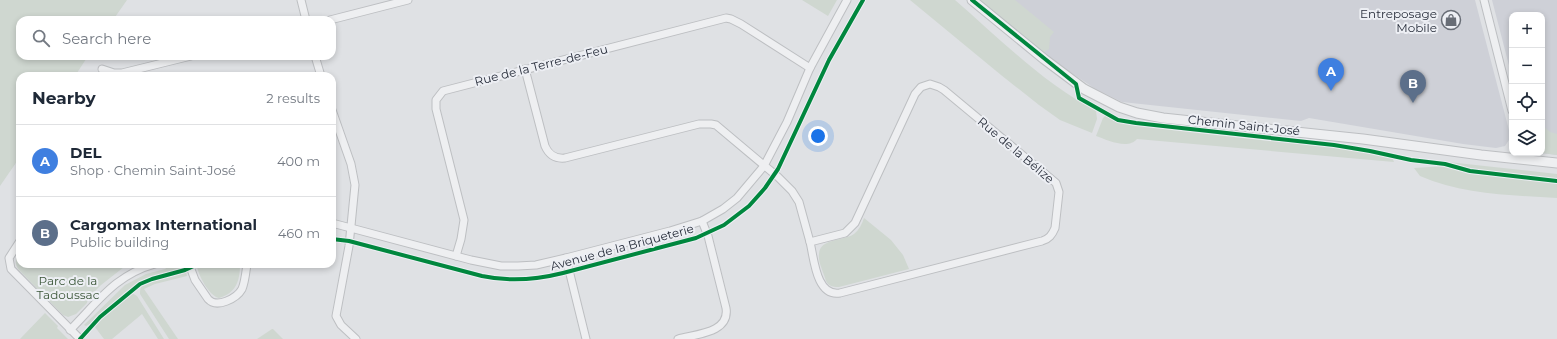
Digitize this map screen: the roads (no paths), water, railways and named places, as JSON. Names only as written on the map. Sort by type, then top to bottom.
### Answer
[{"type":"street","points":[[301,0],[305,16]]},
{"type":"street","points":[[336,18],[408,0]]},
{"type":"street","name":"Avenue de la Briqueterie","points":[[336,224],[456,256],[481,262],[510,266],[536,265],[566,258],[670,231],[702,221],[723,209],[737,198],[764,166],[787,122],[810,68],[848,0]]},
{"type":"street","name":"Chemin Saint-José","points":[[972,0],[1076,84],[1110,103],[1137,113],[1170,118],[1509,155]]},
{"type":"street","points":[[1484,0],[1509,99]]},
{"type":"street","name":"Rue de la Terre-de-Feu","points":[[456,256],[462,231],[463,216],[436,108],[436,100],[441,93],[447,90],[525,69],[726,18],[741,24],[810,68]]},
{"type":"street","points":[[126,72],[174,60]]},
{"type":"street","points":[[316,60],[319,72]]},
{"type":"street","points":[[102,69],[111,72]]},
{"type":"street","name":"Rue de la Bélize","points":[[525,69],[545,146],[550,155],[555,158],[565,158],[705,123],[712,124],[721,129],[783,182],[796,196],[801,209],[820,284],[830,293],[840,293],[1046,240],[1050,237],[1054,228],[1059,192],[1058,187],[1049,176],[944,90],[935,85],[925,85],[915,94],[855,223],[845,233],[810,242]]},
{"type":"street","points":[[336,123],[351,164],[355,193],[351,228],[336,316],[341,325],[356,339]]},
{"type":"street","name":"Chemin Saint-José","points":[[1520,156],[1557,164]]},
{"type":"street","points":[[678,339],[718,328],[724,323],[727,316],[708,236],[702,221]]},
{"type":"street","points":[[16,247],[9,258],[10,266],[14,274],[80,339]]},
{"type":"street","points":[[566,258],[586,339]]},
{"type":"street","points":[[70,330],[119,280],[144,268]]},
{"type":"street","points":[[190,268],[195,280],[210,302],[217,304],[224,302],[242,289],[246,268]]},
{"type":"place","name":"Entreposage Mobile","points":[[1451,20]]},
{"type":"place","name":"DEL","points":[[1331,91]]},
{"type":"place","name":"Cargomax International","points":[[1413,103]]},
{"type":"park label","name":"Parc de la Tadoussac","points":[[68,287]]}]
